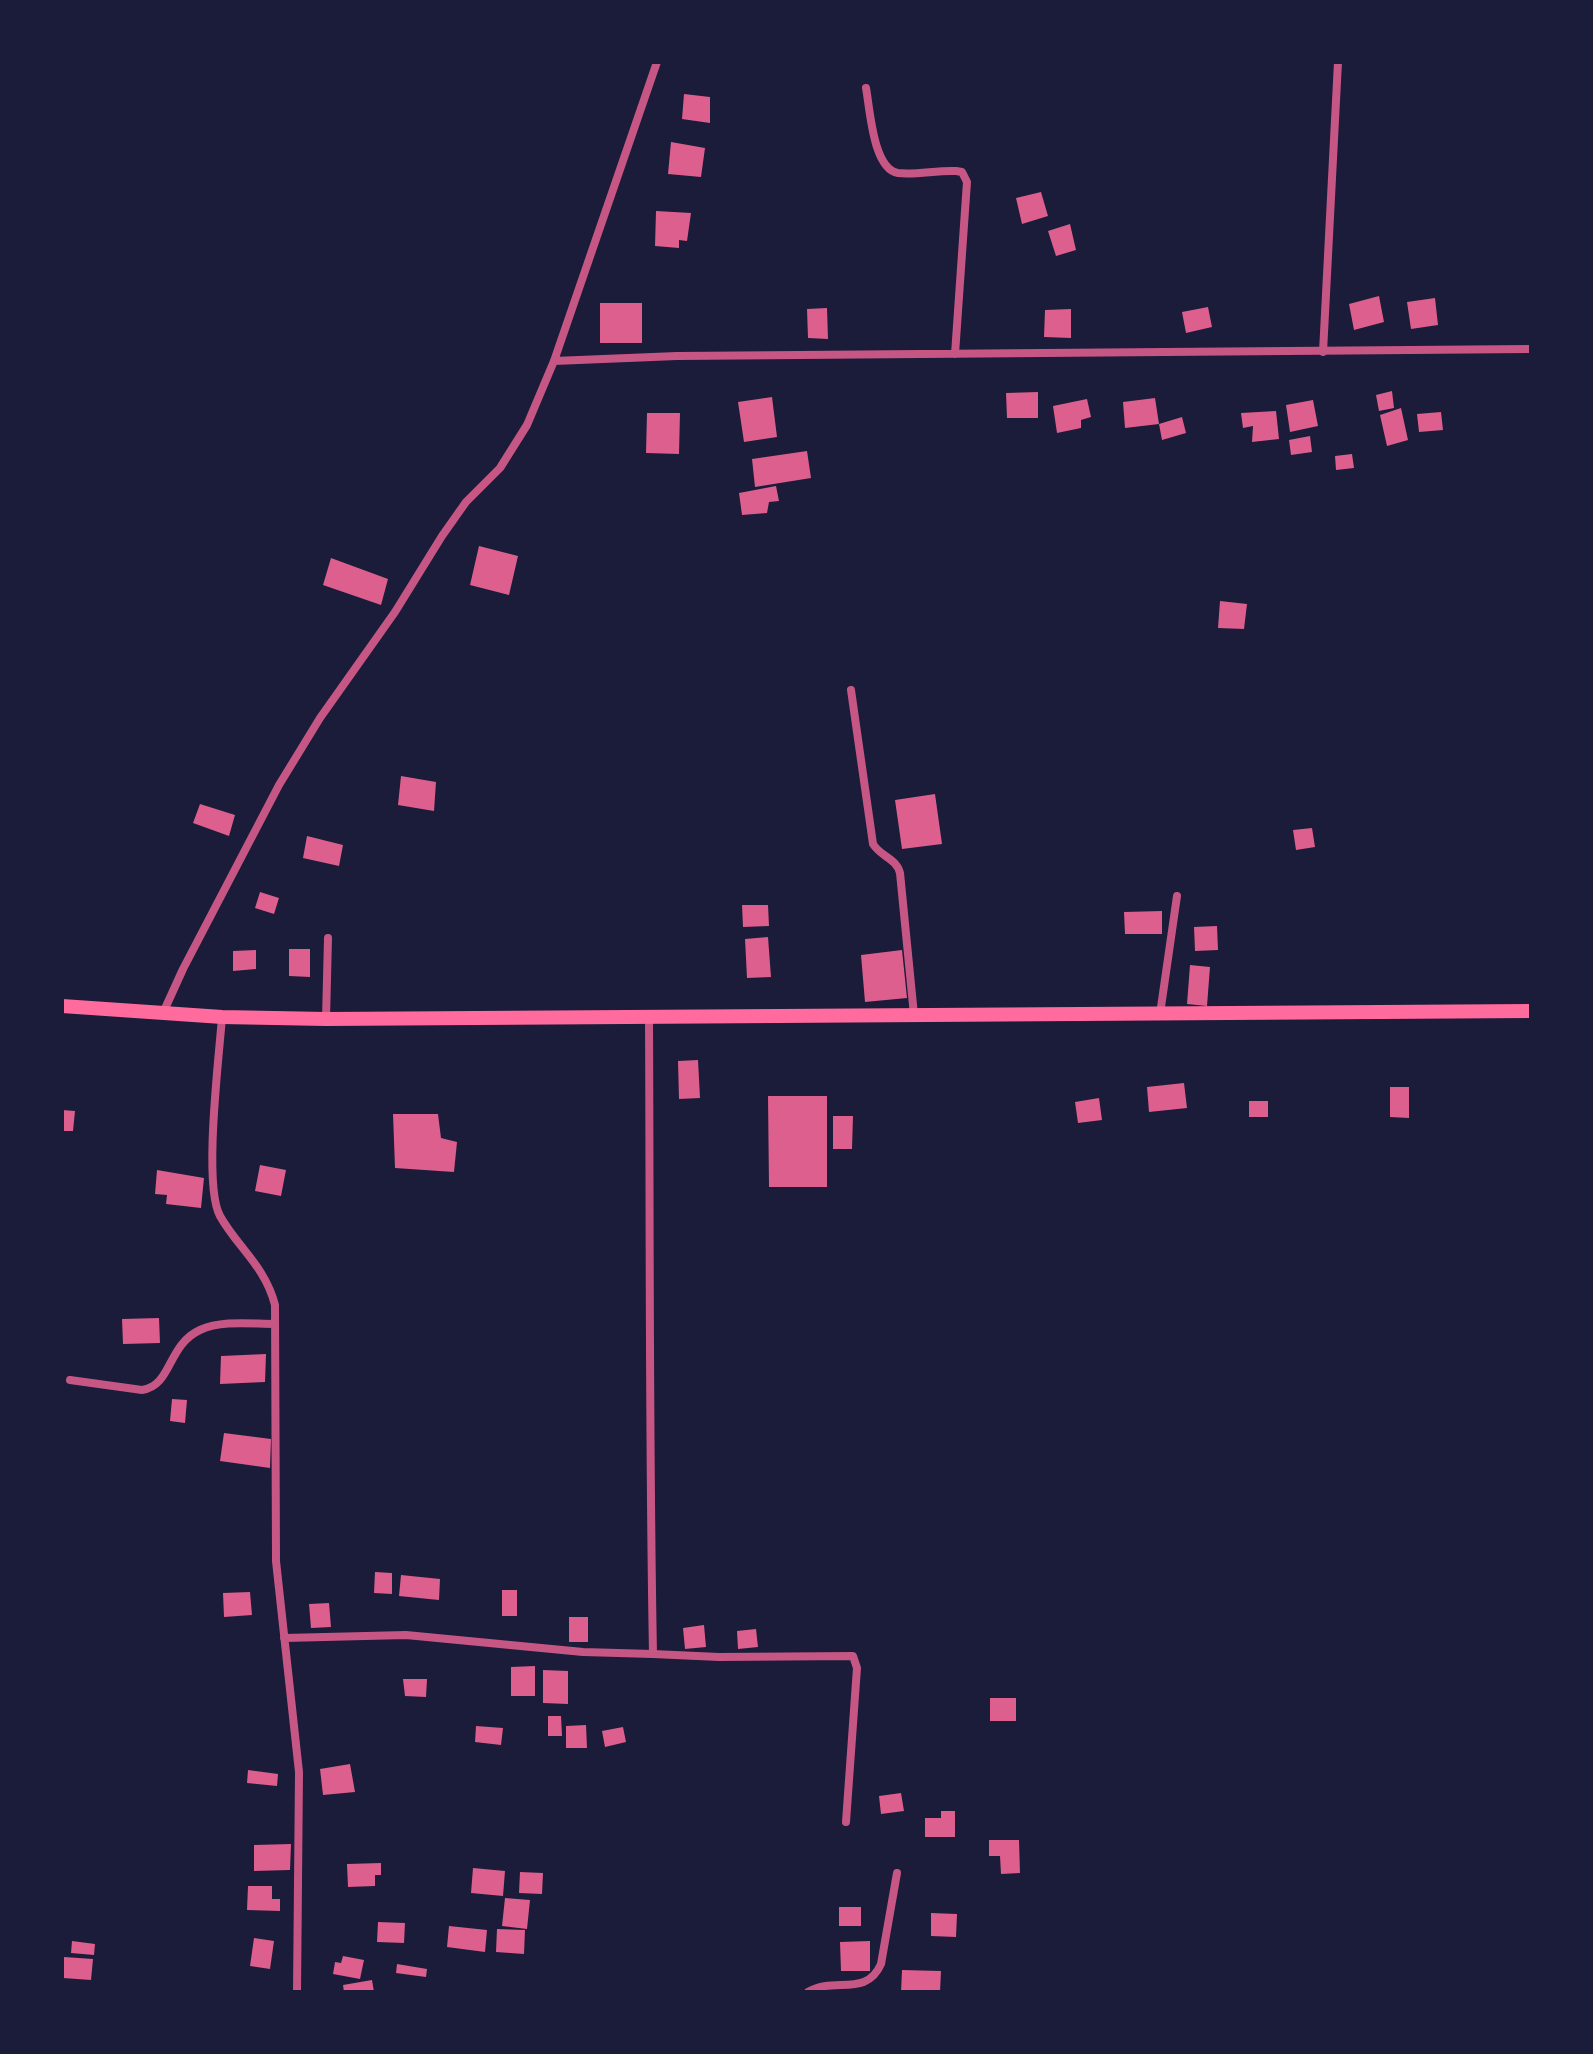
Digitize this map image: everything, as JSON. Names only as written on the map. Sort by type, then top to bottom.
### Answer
[{"type":"main road","points":[[62,1006],[222,1017],[326,1019],[1531,1011]]},
{"type":"street","points":[[163,1013],[279,785],[320,718],[395,612],[458,513],[500,468],[527,425],[554,361],[657,62]]},
{"type":"street","points":[[1323,352],[1338,62]]},
{"type":"street","points":[[866,88],[879,157],[887,168],[897,173],[962,172],[967,182],[955,354]]},
{"type":"street","points":[[554,361],[677,356],[1531,349]]},
{"type":"street","points":[[851,690],[873,844],[880,854],[895,861],[900,873],[914,1015]]},
{"type":"street","points":[[1160,1015],[1177,896]]},
{"type":"street","points":[[326,1019],[328,938]]},
{"type":"street","points":[[649,1016],[652,1273],[649,1401],[653,1654]]},
{"type":"street","points":[[222,1017],[214,1194],[219,1214],[264,1275],[275,1305],[276,1561],[299,1772],[297,1992]]},
{"type":"street","points":[[70,1380],[151,1389],[164,1377],[177,1349],[198,1331],[212,1326],[275,1324]]},
{"type":"street","points":[[284,1638],[406,1635],[583,1652],[719,1657],[853,1656],[857,1668],[846,1822]]},
{"type":"street","points":[[808,1992],[822,1986],[861,1984],[876,1975],[881,1964],[897,1873]]},
{"type":"building","points":[[684,94],[710,97],[710,123],[682,119]]},
{"type":"building","points":[[671,142],[705,148],[701,177],[668,174]]},
{"type":"building","points":[[1041,192],[1048,216],[1022,224],[1016,198]]},
{"type":"building","points":[[656,211],[691,213],[687,241],[679,240],[679,248],[655,246]]},
{"type":"building","points":[[1070,224],[1076,250],[1056,256],[1048,231]]},
{"type":"building","points":[[1379,296],[1384,322],[1354,330],[1349,304]]},
{"type":"building","points":[[1435,298],[1438,325],[1411,329],[1407,302]]},
{"type":"building","points":[[600,303],[642,303],[642,343],[600,343]]},
{"type":"building","points":[[1208,307],[1212,327],[1186,333],[1182,312]]},
{"type":"building","points":[[827,308],[828,339],[808,338],[807,309]]},
{"type":"building","points":[[1071,309],[1071,338],[1044,337],[1045,310]]},
{"type":"building","points":[[1392,391],[1394,408],[1379,411],[1376,395]]},
{"type":"building","points":[[1038,392],[1038,418],[1007,418],[1006,393]]},
{"type":"building","points":[[772,397],[777,437],[744,442],[738,402]]},
{"type":"building","points":[[1155,398],[1159,424],[1125,428],[1123,402]]},
{"type":"building","points":[[1087,399],[1091,417],[1081,420],[1081,428],[1057,433],[1053,406]]},
{"type":"building","points":[[1313,400],[1318,426],[1290,432],[1286,405]]},
{"type":"building","points":[[1401,408],[1408,440],[1387,446],[1380,415]]},
{"type":"building","points":[[1276,411],[1279,439],[1252,442],[1253,426],[1243,428],[1241,413]]},
{"type":"building","points":[[1441,412],[1443,430],[1419,432],[1417,414]]},
{"type":"building","points":[[647,413],[680,413],[679,454],[646,453]]},
{"type":"building","points":[[1182,417],[1186,433],[1162,440],[1159,424]]},
{"type":"building","points":[[1310,436],[1312,452],[1291,455],[1289,440]]},
{"type":"building","points":[[807,451],[811,478],[755,487],[752,459]]},
{"type":"building","points":[[1352,454],[1354,468],[1336,470],[1335,456]]},
{"type":"building","points":[[776,486],[779,501],[769,502],[767,513],[742,515],[739,493]]},
{"type":"building","points":[[479,546],[518,556],[509,595],[470,585]]},
{"type":"building","points":[[331,558],[388,579],[381,605],[323,585]]},
{"type":"building","points":[[1220,601],[1247,604],[1244,629],[1218,628]]},
{"type":"building","points":[[401,776],[436,782],[434,811],[398,805]]},
{"type":"building","points":[[935,794],[942,844],[902,849],[895,800]]},
{"type":"building","points":[[200,804],[235,815],[229,836],[193,823]]},
{"type":"building","points":[[1312,828],[1315,847],[1296,850],[1293,830]]},
{"type":"building","points":[[307,836],[343,845],[339,866],[303,858]]},
{"type":"building","points":[[260,892],[279,898],[274,914],[255,908]]},
{"type":"building","points":[[742,905],[768,905],[769,926],[743,927]]},
{"type":"building","points":[[1162,911],[1162,934],[1125,934],[1124,912]]},
{"type":"building","points":[[1217,926],[1218,950],[1195,951],[1194,927]]},
{"type":"building","points":[[768,937],[771,977],[747,978],[745,939]]},
{"type":"building","points":[[289,949],[310,949],[310,977],[289,976]]},
{"type":"building","points":[[256,950],[256,969],[233,971],[233,951]]},
{"type":"building","points":[[902,950],[907,998],[865,1002],[861,955]]},
{"type":"building","points":[[1190,965],[1210,967],[1207,1006],[1187,1004]]},
{"type":"building","points":[[698,1060],[700,1098],[679,1099],[678,1061]]},
{"type":"building","points":[[1184,1083],[1187,1108],[1149,1112],[1147,1087]]},
{"type":"building","points":[[1390,1087],[1409,1087],[1409,1118],[1390,1117]]},
{"type":"building","points":[[768,1096],[827,1096],[827,1187],[769,1187]]},
{"type":"building","points":[[1099,1098],[1102,1120],[1078,1123],[1075,1102]]},
{"type":"building","points":[[1249,1101],[1268,1101],[1268,1117],[1249,1117]]},
{"type":"building","points":[[62,1110],[75,1111],[73,1131],[62,1131]]},
{"type":"building","points":[[393,1114],[438,1114],[441,1138],[457,1142],[454,1172],[395,1168]]},
{"type":"building","points":[[833,1116],[853,1116],[852,1149],[833,1149]]},
{"type":"building","points":[[260,1165],[286,1170],[281,1196],[255,1191]]},
{"type":"building","points":[[157,1170],[204,1178],[201,1208],[166,1204],[167,1195],[155,1194]]},
{"type":"building","points":[[159,1318],[160,1343],[123,1344],[122,1319]]},
{"type":"building","points":[[266,1354],[265,1382],[220,1384],[221,1356]]},
{"type":"building","points":[[172,1399],[187,1400],[185,1423],[170,1421]]},
{"type":"building","points":[[224,1433],[271,1439],[270,1468],[220,1461]]},
{"type":"building","points":[[375,1572],[392,1573],[392,1594],[374,1593]]},
{"type":"building","points":[[401,1575],[440,1579],[439,1600],[399,1596]]},
{"type":"building","points":[[502,1590],[517,1590],[517,1616],[502,1616]]},
{"type":"building","points":[[250,1592],[252,1615],[224,1617],[223,1593]]},
{"type":"building","points":[[329,1603],[331,1627],[311,1628],[309,1604]]},
{"type":"building","points":[[569,1617],[588,1617],[588,1642],[569,1642]]},
{"type":"building","points":[[704,1625],[706,1647],[685,1649],[683,1628]]},
{"type":"building","points":[[756,1629],[758,1647],[738,1649],[737,1631]]},
{"type":"building","points":[[535,1666],[535,1696],[511,1696],[511,1667]]},
{"type":"building","points":[[543,1670],[568,1671],[568,1704],[543,1703]]},
{"type":"building","points":[[403,1679],[427,1679],[426,1697],[405,1696]]},
{"type":"building","points":[[990,1698],[1016,1698],[1016,1721],[990,1721]]},
{"type":"building","points":[[548,1716],[561,1716],[562,1736],[548,1736]]},
{"type":"building","points":[[586,1725],[587,1748],[566,1748],[566,1726]]},
{"type":"building","points":[[476,1726],[503,1728],[501,1745],[475,1742]]},
{"type":"building","points":[[623,1727],[626,1742],[605,1747],[602,1731]]},
{"type":"building","points":[[350,1764],[355,1792],[323,1795],[320,1769]]},
{"type":"building","points":[[248,1770],[278,1774],[277,1786],[247,1783]]},
{"type":"building","points":[[901,1793],[904,1811],[881,1814],[879,1796]]},
{"type":"building","points":[[941,1811],[955,1811],[955,1837],[925,1837],[925,1818],[941,1818]]},
{"type":"building","points":[[989,1840],[1019,1840],[1020,1873],[1001,1874],[1000,1856],[989,1856]]},
{"type":"building","points":[[291,1844],[290,1870],[254,1871],[254,1845]]},
{"type":"building","points":[[381,1863],[381,1875],[375,1875],[375,1886],[348,1887],[347,1864]]},
{"type":"building","points":[[473,1868],[505,1871],[503,1896],[471,1893]]},
{"type":"building","points":[[520,1872],[543,1873],[542,1894],[519,1893]]},
{"type":"building","points":[[248,1886],[272,1886],[272,1899],[280,1899],[280,1911],[247,1910]]},
{"type":"building","points":[[505,1898],[530,1900],[527,1929],[502,1926]]},
{"type":"building","points":[[839,1907],[861,1907],[861,1926],[839,1926]]},
{"type":"building","points":[[931,1913],[957,1914],[956,1937],[931,1936]]},
{"type":"building","points":[[378,1922],[405,1923],[404,1943],[377,1942]]},
{"type":"building","points":[[449,1926],[487,1930],[485,1952],[447,1947]]},
{"type":"building","points":[[497,1929],[525,1930],[524,1954],[496,1952]]},
{"type":"building","points":[[254,1938],[274,1941],[270,1969],[250,1966]]},
{"type":"building","points":[[72,1941],[95,1944],[94,1955],[71,1953]]},
{"type":"building","points":[[870,1941],[870,1971],[841,1971],[840,1942]]},
{"type":"building","points":[[343,1956],[364,1960],[360,1979],[333,1974],[335,1962],[341,1963]]},
{"type":"building","points":[[64,1957],[93,1959],[91,1980],[63,1978]]},
{"type":"building","points":[[397,1964],[427,1969],[426,1977],[396,1973]]},
{"type":"building","points":[[902,1970],[941,1971],[940,1992],[901,1992]]},
{"type":"building","points":[[372,1980],[374,1992],[344,1992],[343,1985]]}]
